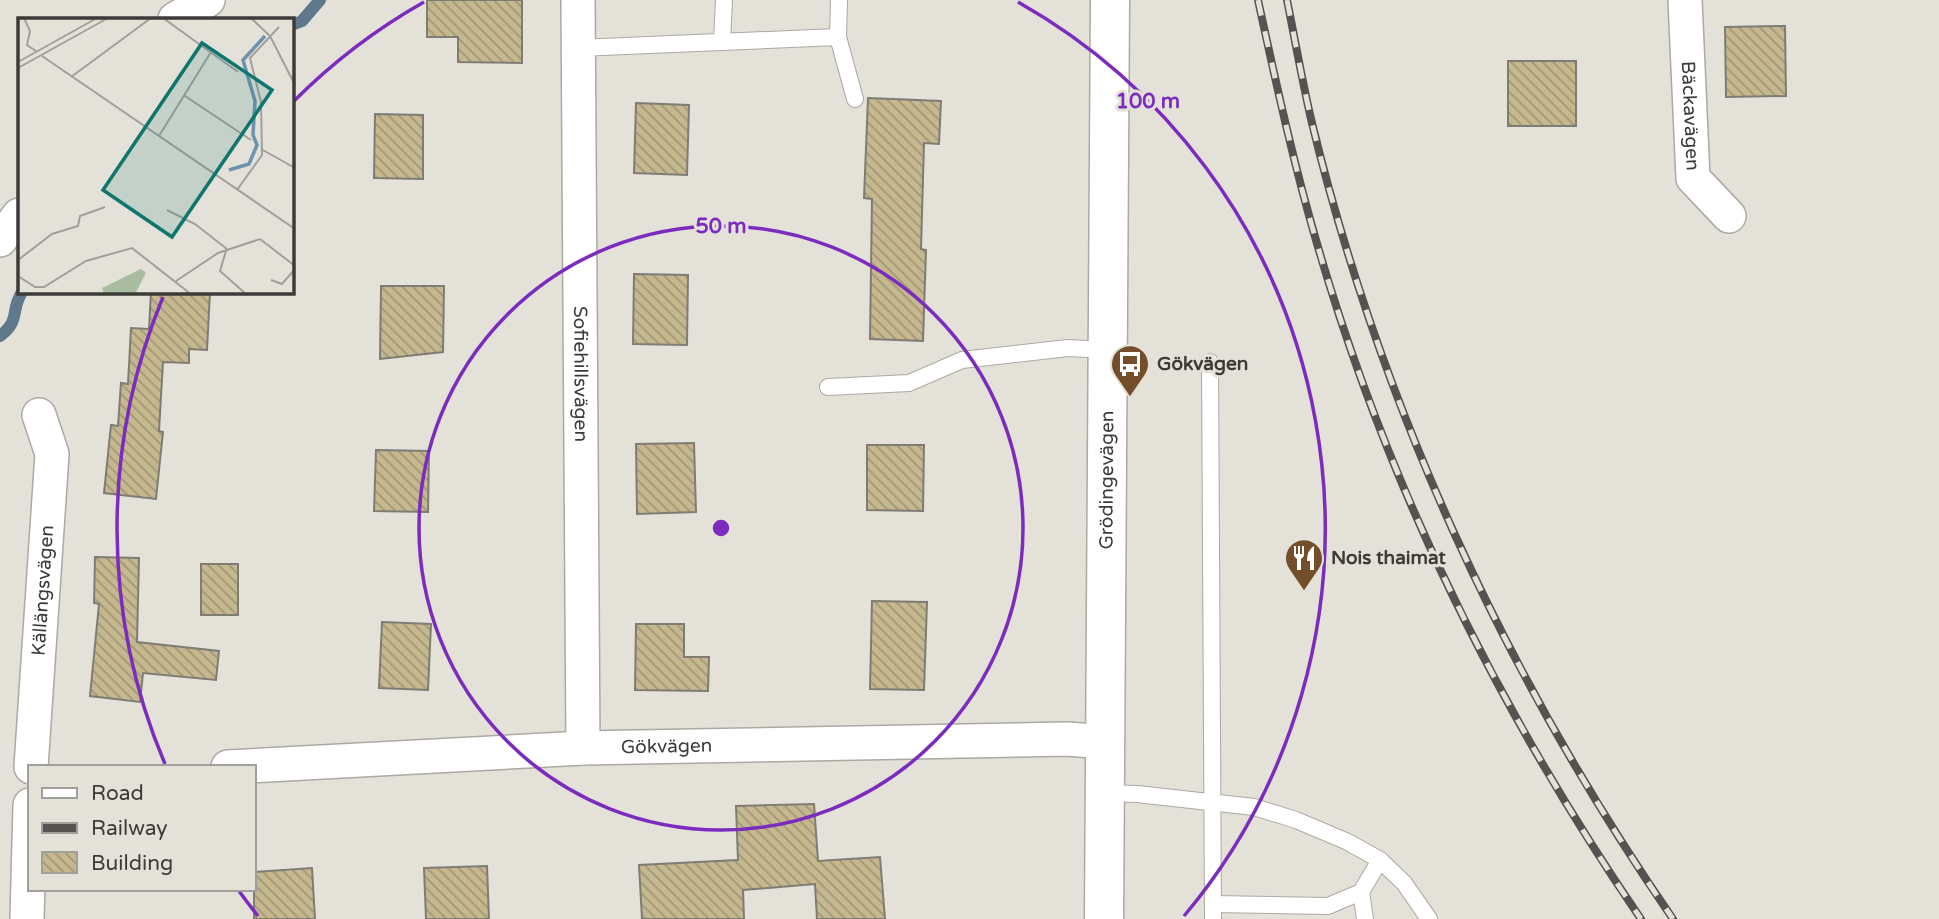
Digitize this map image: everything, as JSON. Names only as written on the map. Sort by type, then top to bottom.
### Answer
[{"type":"street","points":[[177,18],[208,0]]},
{"type":"street","name":"Sofiehillsvägen","points":[[578,0],[583,748]]},
{"type":"street","name":"Grödingevägen","points":[[1104,919],[1111,0]]},
{"type":"street","name":"Bäckavägen","points":[[1685,0],[1693,178],[1729,216]]},
{"type":"street","points":[[0,240],[18,216]]},
{"type":"street","name":"Källängsvägen","points":[[31,765],[52,454],[39,415]]},
{"type":"street","name":"Gökvägen","points":[[256,766],[583,748],[1067,740],[1105,742]]},
{"type":"street","points":[[27,919],[28,881]]},
{"type":"lane","points":[[722,41],[724,0]]},
{"type":"lane","points":[[839,0],[838,37],[855,99]]},
{"type":"lane","points":[[578,48],[838,37]]},
{"type":"lane","points":[[828,387],[909,383],[962,360],[1068,348],[1108,350]]},
{"type":"lane","points":[[1210,362],[1213,912],[1328,906],[1362,892]]},
{"type":"lane","points":[[1105,793],[1254,807],[1296,820],[1348,842],[1380,860],[1404,883],[1429,919]]},
{"type":"lane","points":[[1365,919],[1362,892],[1380,860]]},
{"type":"building","points":[[427,0],[522,0],[522,63],[458,62],[458,37],[427,37]]},
{"type":"building","points":[[1785,26],[1786,96],[1726,97],[1725,27]]},
{"type":"building","points":[[1508,61],[1576,61],[1576,126],[1508,126]]},
{"type":"building","points":[[868,98],[941,101],[939,144],[924,143],[921,249],[926,250],[923,341],[870,339],[872,199],[864,198]]},
{"type":"building","points":[[636,103],[689,105],[687,175],[634,173]]},
{"type":"building","points":[[375,114],[423,115],[423,179],[374,178]]},
{"type":"building","points":[[634,274],[688,275],[687,345],[633,344]]},
{"type":"building","points":[[381,286],[444,286],[443,352],[380,359]]},
{"type":"building","points":[[151,294],[210,294],[207,350],[189,349],[189,363],[163,362],[159,431],[163,432],[156,499],[104,493],[111,425],[118,426],[121,383],[128,384],[131,328],[149,329]]},
{"type":"building","points":[[694,443],[696,512],[637,514],[636,444]]},
{"type":"building","points":[[867,445],[924,445],[923,511],[867,510]]},
{"type":"building","points":[[376,450],[429,451],[428,512],[374,511]]},
{"type":"building","points":[[95,557],[139,558],[137,642],[219,651],[216,680],[143,673],[140,702],[90,696],[99,604],[94,603]]},
{"type":"building","points":[[201,564],[238,564],[238,615],[201,615]]},
{"type":"building","points":[[872,601],[927,602],[924,690],[870,689]]},
{"type":"building","points":[[382,622],[431,624],[428,690],[379,688]]},
{"type":"building","points":[[636,624],[684,624],[684,657],[709,657],[708,691],[635,690]]},
{"type":"building","points":[[814,804],[818,861],[880,857],[885,919],[817,919],[815,884],[743,890],[744,919],[642,919],[639,865],[738,860],[736,806]]},
{"type":"building","points":[[487,866],[489,919],[426,919],[424,868]]},
{"type":"building","points":[[312,868],[315,919],[254,919],[256,872]]},
{"type":"waterway","points":[[294,24],[302,21],[320,0]]},
{"type":"waterway","points":[[0,336],[11,325],[21,294]]},
{"type":"railway","points":[[1258,0],[1293,155],[1318,247],[1346,336],[1414,511],[1495,679],[1541,761],[1641,919]]},
{"type":"railway","points":[[1287,0],[1311,119],[1340,226],[1373,331],[1412,434],[1455,536],[1503,635],[1612,827],[1673,919]]},
{"type":"place","name":"Gökvägen","points":[[1130,398]]},
{"type":"place","name":"Nois thaimat","points":[[1304,592]]}]
